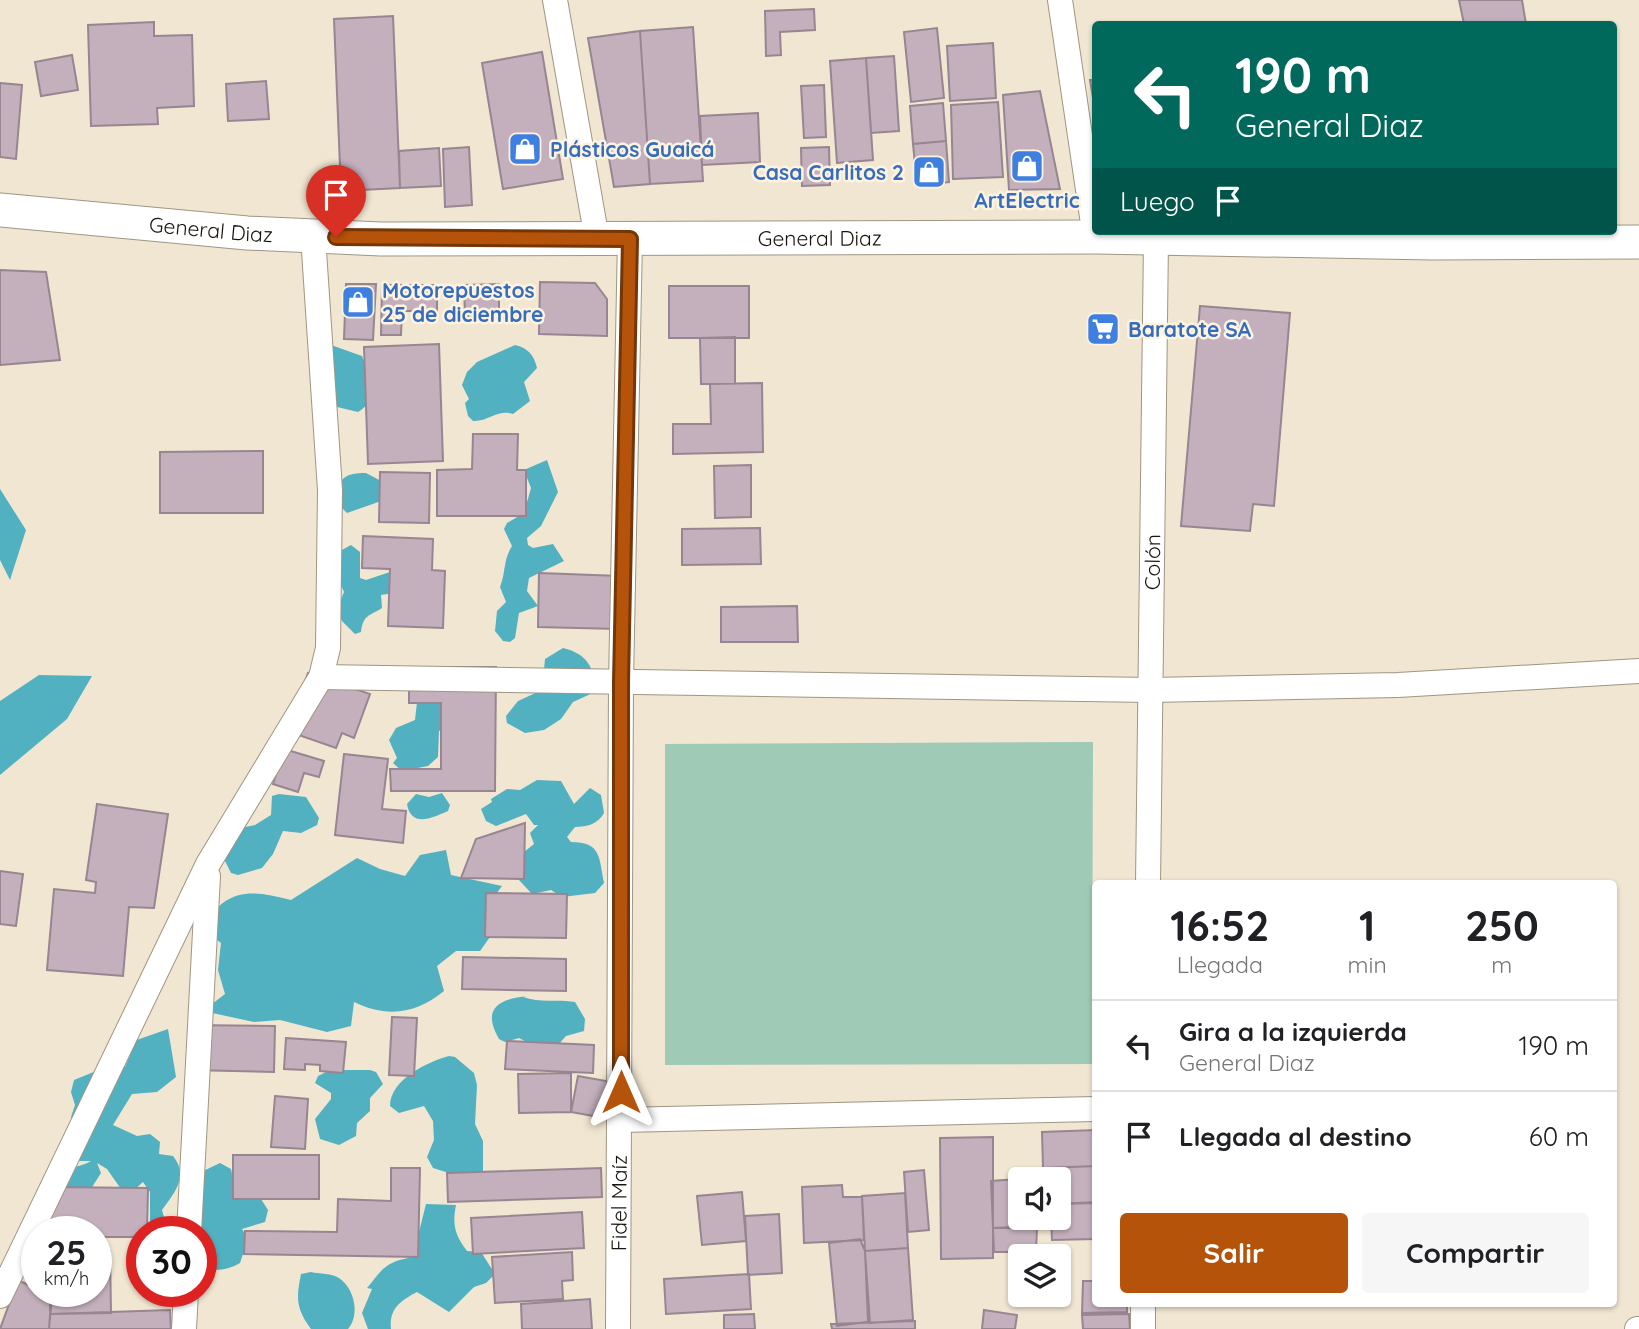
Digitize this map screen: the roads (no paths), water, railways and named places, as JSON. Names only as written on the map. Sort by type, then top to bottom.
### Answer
[{"type":"main road","name":"General Diaz","points":[[0,210],[313,236],[597,239],[1095,237],[1639,242]]},
{"type":"street","points":[[555,0],[597,239]]},
{"type":"street","points":[[1060,0],[1092,217]]},
{"type":"street","points":[[0,1296],[208,864],[321,677],[328,648],[330,490],[313,236]]},
{"type":"street","name":"Fidel Maíz","points":[[618,1329],[621,682],[630,239]]},
{"type":"street","name":"Colón","points":[[1148,880],[1156,239]]},
{"type":"street","points":[[321,677],[1151,690],[1398,685],[1639,671]]},
{"type":"street","points":[[190,1216],[208,864]]},
{"type":"street","points":[[621,1119],[1092,1109]]},
{"type":"street","points":[[184,1329],[185,1307]]},
{"type":"street","points":[[1143,1307],[1143,1329]]},
{"type":"water","points":[[331,345],[362,356],[365,363],[371,393],[365,407],[358,412],[333,406]]},
{"type":"water","points":[[515,345],[530,353],[537,368],[524,382],[530,401],[513,414],[503,413],[473,421],[468,416],[465,403],[469,399],[462,385],[467,372],[477,362]]},
{"type":"water","points":[[547,460],[558,492],[541,526],[527,538],[528,545],[533,548],[553,544],[564,561],[529,578],[527,591],[538,606],[519,613],[515,638],[510,642],[503,641],[495,631],[497,611],[506,602],[500,587],[512,546],[504,529],[507,523],[524,513],[531,488],[524,470]]},
{"type":"water","points":[[366,473],[383,482],[384,500],[347,513],[334,500],[340,482],[352,474]]},
{"type":"water","points":[[0,489],[26,530],[10,580],[0,560]]},
{"type":"water","points":[[351,545],[360,552],[360,578],[366,580],[390,572],[394,593],[381,595],[382,608],[367,617],[361,632],[355,634],[342,621],[337,609],[344,592],[329,557]]},
{"type":"water","points":[[563,648],[578,654],[588,663],[597,691],[573,702],[561,719],[544,730],[525,733],[507,723],[506,716],[518,701],[542,690],[545,659]]},
{"type":"water","points":[[39,675],[92,676],[67,719],[0,775],[0,701]]},
{"type":"water","points":[[435,686],[452,724],[439,731],[438,757],[428,766],[402,771],[393,763],[397,758],[389,740],[396,728],[415,720],[417,702]]},
{"type":"water","points":[[537,780],[561,781],[574,804],[590,788],[601,795],[604,813],[602,817],[592,824],[575,827],[567,837],[571,842],[588,845],[597,853],[604,883],[595,893],[562,897],[551,890],[532,894],[519,880],[524,868],[524,852],[534,844],[530,833],[538,825],[534,825],[526,814],[496,826],[486,821],[481,809],[492,802],[491,799],[507,789],[520,790]]},
{"type":"water","points":[[442,793],[450,805],[448,811],[418,819],[409,811],[407,804],[416,794],[429,797]]},
{"type":"water","points":[[279,794],[306,797],[319,818],[317,825],[301,833],[283,831],[273,854],[262,868],[238,875],[231,873],[223,857],[236,829],[255,825],[271,815],[272,796]]},
{"type":"water","points":[[446,850],[451,875],[502,886],[487,906],[495,930],[480,951],[456,951],[437,966],[444,991],[433,999],[412,1009],[390,1012],[354,1002],[351,1026],[327,1032],[280,1020],[254,1022],[203,1011],[225,994],[218,970],[221,943],[202,928],[220,905],[240,895],[251,893],[291,900],[357,858],[380,869],[405,876],[420,855]]},
{"type":"water","points":[[528,996],[523,997],[575,1002],[585,1019],[584,1031],[566,1036],[558,1045],[536,1047],[519,1038],[505,1042],[499,1039],[492,1020],[496,1007],[508,1000],[517,997]]},
{"type":"water","points":[[168,1029],[176,1077],[157,1092],[132,1094],[113,1125],[137,1136],[150,1134],[160,1142],[159,1154],[173,1156],[178,1163],[180,1177],[162,1210],[164,1216],[150,1216],[150,1192],[143,1182],[133,1191],[121,1189],[107,1169],[97,1163],[101,1173],[87,1195],[39,1190],[49,1172],[91,1161],[68,1161],[76,1128],[71,1117],[75,1105],[71,1092],[74,1080],[111,1065],[125,1067],[131,1042]]},
{"type":"water","points":[[449,1056],[455,1057],[474,1073],[477,1085],[475,1124],[483,1141],[483,1173],[452,1174],[433,1168],[427,1157],[434,1140],[433,1121],[424,1106],[399,1113],[390,1106],[396,1088],[403,1080],[430,1063]]},
{"type":"water","points":[[330,1070],[370,1070],[376,1072],[383,1084],[370,1098],[370,1111],[357,1123],[356,1136],[339,1145],[320,1139],[315,1119],[331,1099],[331,1093],[315,1083],[318,1076]]},
{"type":"water","points":[[220,1163],[231,1169],[236,1194],[261,1199],[268,1210],[265,1222],[242,1229],[248,1239],[240,1263],[227,1269],[217,1270],[217,1216],[199,1216],[197,1174]]},
{"type":"water","points":[[426,1204],[456,1205],[454,1218],[460,1240],[467,1251],[481,1252],[495,1274],[486,1283],[474,1287],[449,1312],[417,1292],[397,1306],[392,1316],[391,1329],[368,1329],[362,1313],[372,1289],[367,1288],[388,1265],[418,1253],[417,1240]]},
{"type":"water","points":[[311,1272],[336,1276],[349,1289],[355,1310],[348,1329],[311,1329],[306,1322],[298,1303],[298,1290],[301,1274]]},
{"type":"place","name":"Plásticos Guaicá","points":[[525,149]]},
{"type":"place","name":"ArtElectric","points":[[1027,166]]},
{"type":"place","name":"Casa Carlitos 2","points":[[929,172]]},
{"type":"place","name":"Motorepuestos 25 de diciembre","points":[[358,302]]},
{"type":"place","name":"Baratote SA","points":[[1103,329]]}]
